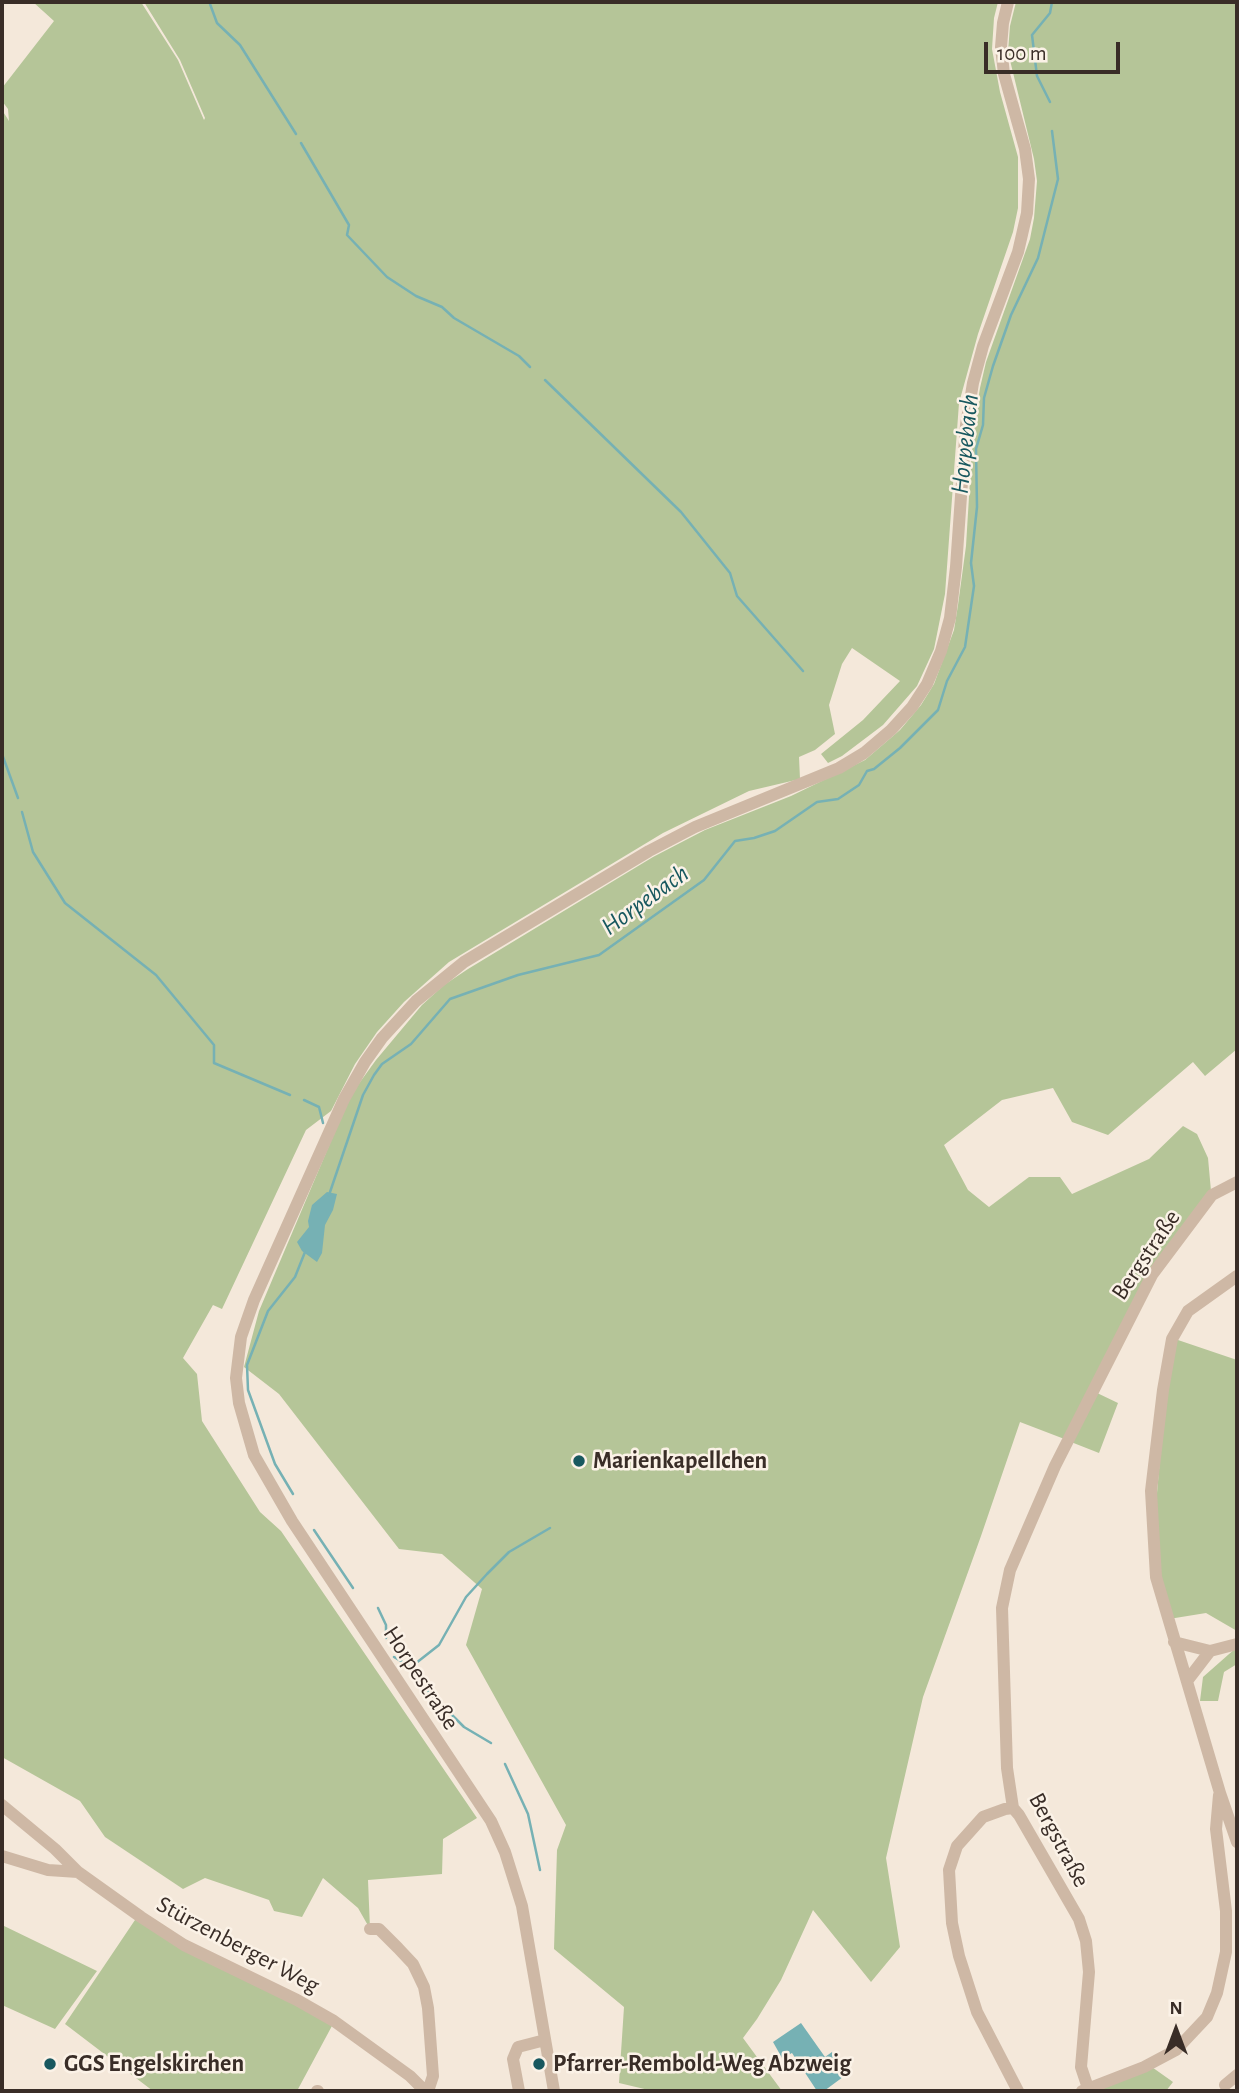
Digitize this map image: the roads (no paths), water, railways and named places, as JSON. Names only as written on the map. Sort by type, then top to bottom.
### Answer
[{"type":"street","name":"Horpestraße","points":[[554,2091],[519,1893],[505,1852],[491,1821],[292,1521],[254,1455],[239,1404],[236,1378],[241,1338],[254,1300],[333,1121],[354,1080],[382,1038],[416,1001],[464,962],[672,839],[839,768],[864,753],[912,707],[927,684],[944,643],[952,605],[966,425],[973,383],[983,346],[1018,252],[1027,213],[1029,179],[1025,149],[1007,85],[1001,47],[1008,2]]},
{"type":"street","name":"Bergstraße","points":[[1220,1793],[1216,1829],[1226,1912],[1226,1952],[1217,1993],[1207,2017],[1177,2050],[1144,2067],[1085,2089],[1081,2067],[1089,1972],[1086,1941],[1079,1919],[1013,1808],[1007,1768],[1002,1608],[1010,1570],[1055,1466],[1152,1275],[1212,1195],[1237,1181]]},
{"type":"street","points":[[1237,1276],[1188,1311],[1172,1339],[1151,1491],[1156,1577],[1237,1842]]},
{"type":"street","points":[[1174,1642],[1210,1651],[1237,1644]]},
{"type":"street","points":[[1187,1681],[1210,1651]]},
{"type":"street","name":"Stürzenberger Weg","points":[[2,1805],[78,1872],[184,1945],[334,2021],[427,2091]]},
{"type":"street","points":[[1013,1808],[1005,1808],[983,1817],[957,1846],[949,1870],[949,1881],[952,1923],[959,1956],[977,2012],[1018,2091]]},
{"type":"street","points":[[2,1856],[48,1870],[78,1872]]},
{"type":"street","points":[[370,1929],[379,1929],[413,1964],[424,1987],[433,2076],[427,2091]]},
{"type":"street","points":[[519,2091],[513,2059],[518,2047],[545,2040]]},
{"type":"street","points":[[1225,2085],[1237,2075]]},
{"type":"water","points":[[327,1192],[337,1194],[325,1225],[322,1253],[317,1262],[302,1251],[297,1242],[309,1227],[312,1205]]},
{"type":"water","points":[[801,2023],[825,2057],[832,2052],[843,2077],[824,2091],[817,2091],[792,2053],[782,2058],[773,2042]]},
{"type":"waterway","name":"Horpebach","points":[[1050,102],[1037,76],[1032,35],[1050,13],[1052,2]]},
{"type":"waterway","points":[[210,4],[217,23],[240,45],[296,134]]},
{"type":"waterway","name":"Horpebach","points":[[329,1195],[363,1095],[374,1075],[382,1064],[411,1044],[450,999],[518,975],[599,955],[704,880],[735,841],[775,831],[817,802],[838,799],[859,785],[867,771],[874,769],[900,748],[938,710],[947,681],[965,647],[974,586],[971,563],[977,507],[976,449],[983,425],[984,398],[1011,315],[1038,258],[1058,179],[1052,131]]},
{"type":"waterway","points":[[301,143],[349,225],[347,235],[387,277],[416,296],[442,307],[454,318],[519,356],[530,367]]},
{"type":"waterway","points":[[545,380],[681,512],[730,573],[737,596],[803,671]]},
{"type":"waterway","points":[[2,754],[18,798]]},
{"type":"waterway","points":[[22,812],[33,852],[65,903],[156,975],[214,1045],[214,1063],[290,1095]]},
{"type":"waterway","points":[[304,1100],[319,1107],[323,1123]]},
{"type":"waterway","name":"Horpebach","points":[[293,1494],[275,1464],[248,1390],[247,1365],[268,1311],[295,1277],[305,1252]]},
{"type":"waterway","points":[[394,1657],[411,1667],[439,1645],[466,1597],[487,1574],[509,1552],[550,1528]]},
{"type":"waterway","name":"Horpebach","points":[[314,1530],[353,1588]]},
{"type":"waterway","name":"Horpebach","points":[[378,1608],[386,1625],[386,1638]]},
{"type":"waterway","name":"Horpebach","points":[[418,1675],[427,1690],[464,1727],[491,1743]]},
{"type":"waterway","name":"Horpebach","points":[[505,1764],[528,1814],[540,1870]]},
{"type":"place","name":"Marienkapellchen","points":[[579,1461]]},
{"type":"place","name":"GGS Engelskirchen","points":[[50,2064]]},
{"type":"place","name":"Pfarrer-Rembold-Weg Abzweig","points":[[539,2064]]}]
